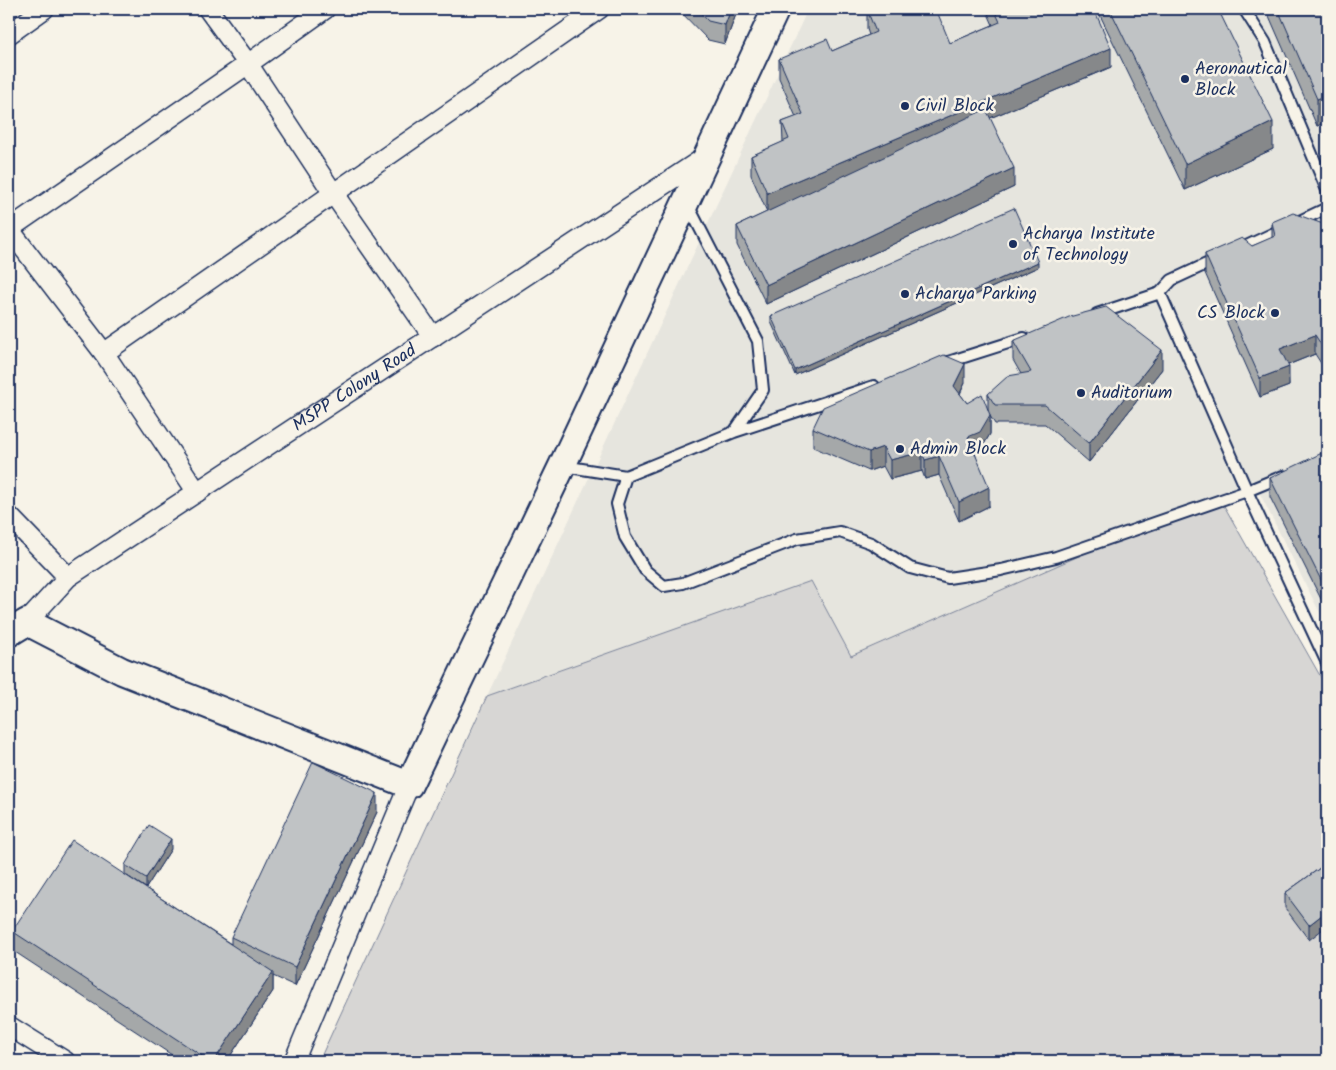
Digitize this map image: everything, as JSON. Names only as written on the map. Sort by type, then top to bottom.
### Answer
[{"type":"street","points":[[9,34],[44,9]]},
{"type":"street","points":[[208,9],[248,64],[333,193],[433,337]]},
{"type":"street","points":[[197,492],[104,353],[9,229],[325,9]]},
{"type":"street","points":[[104,353],[599,9]]},
{"type":"street","points":[[294,1061],[409,785],[562,466],[776,9]]},
{"type":"street","name":"MSPP Colony Road","points":[[18,627],[68,577],[708,155]]},
{"type":"street","points":[[9,516],[68,577]]},
{"type":"street","points":[[18,627],[122,671],[409,785]]},
{"type":"street","points":[[9,1026],[65,1061]]},
{"type":"lane","points":[[1244,9],[1265,42],[1327,190]]},
{"type":"lane","points":[[686,202],[758,341],[763,390],[734,432]]},
{"type":"lane","points":[[1084,318],[1160,293],[1172,280],[1327,208]]},
{"type":"lane","points":[[1160,293],[1247,491],[1327,663]]},
{"type":"lane","points":[[933,367],[1037,333]]},
{"type":"lane","points":[[562,466],[626,476],[734,432],[886,382]]},
{"type":"lane","points":[[626,476],[617,504],[625,536],[645,570],[664,586],[683,583],[796,538],[840,532],[871,542],[910,568],[948,578],[1000,570],[1056,556],[1247,491],[1292,472]]},
{"type":"shaded area","name":"Acharya Institute of Technology","points":[[808,9],[1327,9],[1327,627],[1253,480],[851,656],[811,582],[487,696]]},
{"type":"shaded area","points":[[1218,495],[1327,688],[1327,1061],[319,1061],[487,696],[811,581],[851,656]]},
{"type":"building","points":[[697,9],[731,9],[725,25],[708,21]]},
{"type":"building","name":"Civil Block","points":[[936,9],[950,43],[1000,22],[994,9],[1094,9],[1111,48],[767,193],[751,156],[789,139],[782,122],[803,114],[779,59],[827,39],[832,51],[876,32],[867,10]]},
{"type":"building","name":"Aeronautical Block","points":[[1110,9],[1218,9],[1273,122],[1185,164]]},
{"type":"building","points":[[1278,9],[1327,9],[1327,95],[1317,99]]},
{"type":"building","points":[[986,109],[1014,168],[766,285],[737,226]]},
{"type":"building","name":"Acharya Parking","points":[[1014,208],[1038,262],[795,370],[771,316]]},
{"type":"building","name":"CS Block","points":[[1293,213],[1323,224],[1327,233],[1327,348],[1324,349],[1315,335],[1280,349],[1289,367],[1260,378],[1205,254],[1242,238],[1252,246],[1275,236],[1272,222]]},
{"type":"building","name":"Auditorium","points":[[1106,307],[1162,350],[1089,443],[1045,405],[995,405],[988,394],[1008,376],[1031,372],[1013,341],[1069,317]]},
{"type":"building","name":"Admin Block","points":[[944,355],[965,364],[954,386],[967,403],[982,394],[990,415],[980,432],[968,437],[989,487],[959,502],[939,456],[925,460],[922,452],[890,460],[883,447],[869,452],[813,428],[823,407]]},
{"type":"building","points":[[1322,453],[1327,463],[1327,592],[1270,478]]},
{"type":"building","points":[[313,762],[377,793],[295,967],[231,937]]},
{"type":"building","points":[[149,825],[171,839],[146,878],[125,865]]},
{"type":"building","points":[[72,840],[273,972],[214,1061],[210,1061],[12,931]]},
{"type":"building","points":[[1327,863],[1327,911],[1309,925],[1285,893]]},
{"type":"place","name":"Aeronautical Block","points":[[1185,79]]},
{"type":"place","name":"Civil Block","points":[[905,106]]},
{"type":"place","name":"Acharya Institute of Technology","points":[[1013,244]]},
{"type":"place","name":"Acharya Parking","points":[[905,294]]},
{"type":"place","name":"CS Block","points":[[1275,313]]},
{"type":"place","name":"Auditorium","points":[[1081,393]]},
{"type":"place","name":"Admin Block","points":[[900,449]]}]
